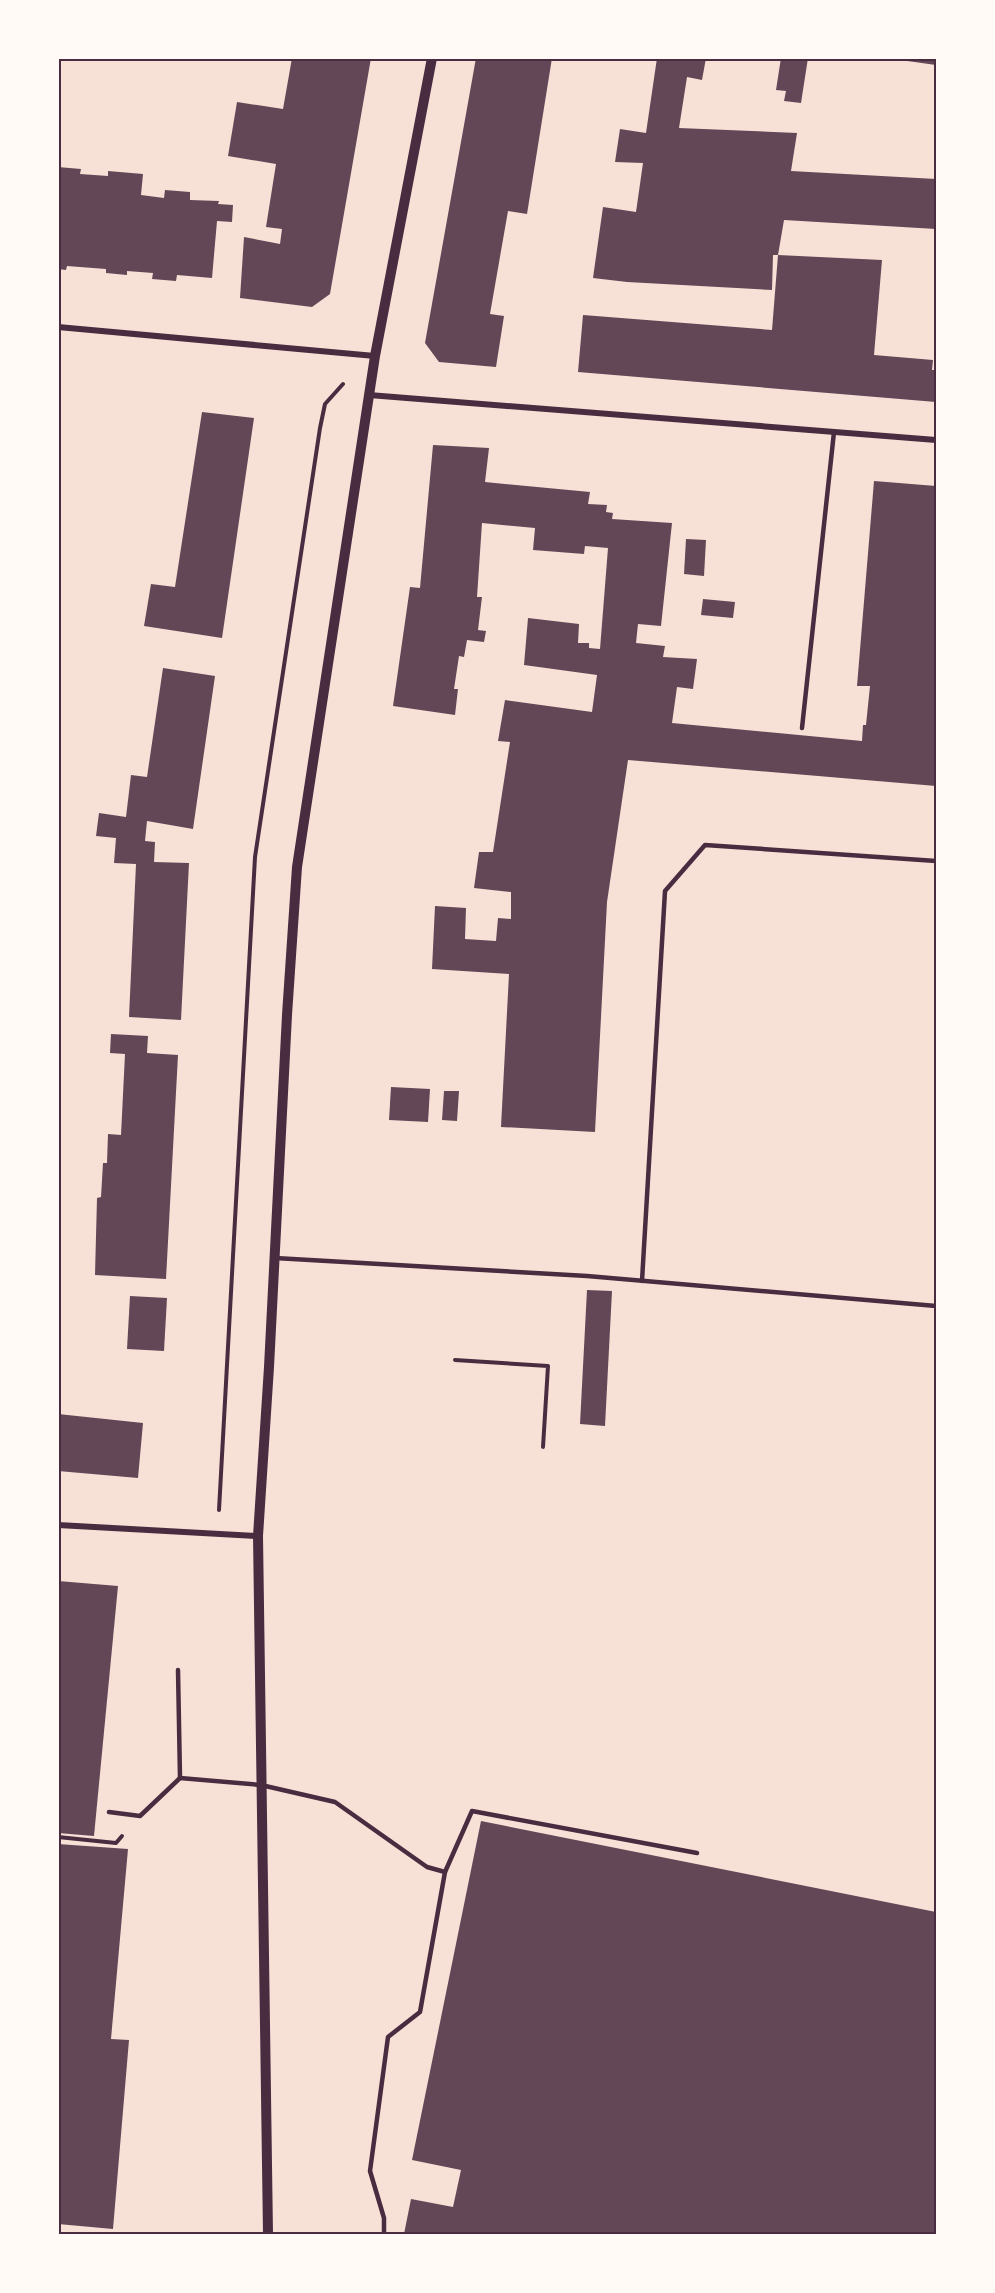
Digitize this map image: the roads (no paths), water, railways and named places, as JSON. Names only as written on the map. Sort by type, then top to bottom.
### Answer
[{"type":"street","points":[[268,2235],[258,1536],[297,867],[375,356],[432,58]]},
{"type":"street","points":[[58,327],[202,338],[375,356]]},
{"type":"street","points":[[369,396],[936,440]]},
{"type":"street","points":[[58,1525],[258,1536]]},
{"type":"lane","points":[[801,728],[834,432]]},
{"type":"lane","points":[[642,1281],[665,891],[705,845],[936,861]]},
{"type":"lane","points":[[274,1258],[642,1281],[936,1306]]},
{"type":"lane","points":[[109,1812],[140,1816],[180,1778],[178,1670]]},
{"type":"lane","points":[[180,1778],[261,1785],[335,1802],[428,1867],[445,1872]]},
{"type":"lane","points":[[384,2235],[384,2218],[370,2171],[388,2037],[420,2012],[445,1872],[472,1812],[697,1853]]}]
